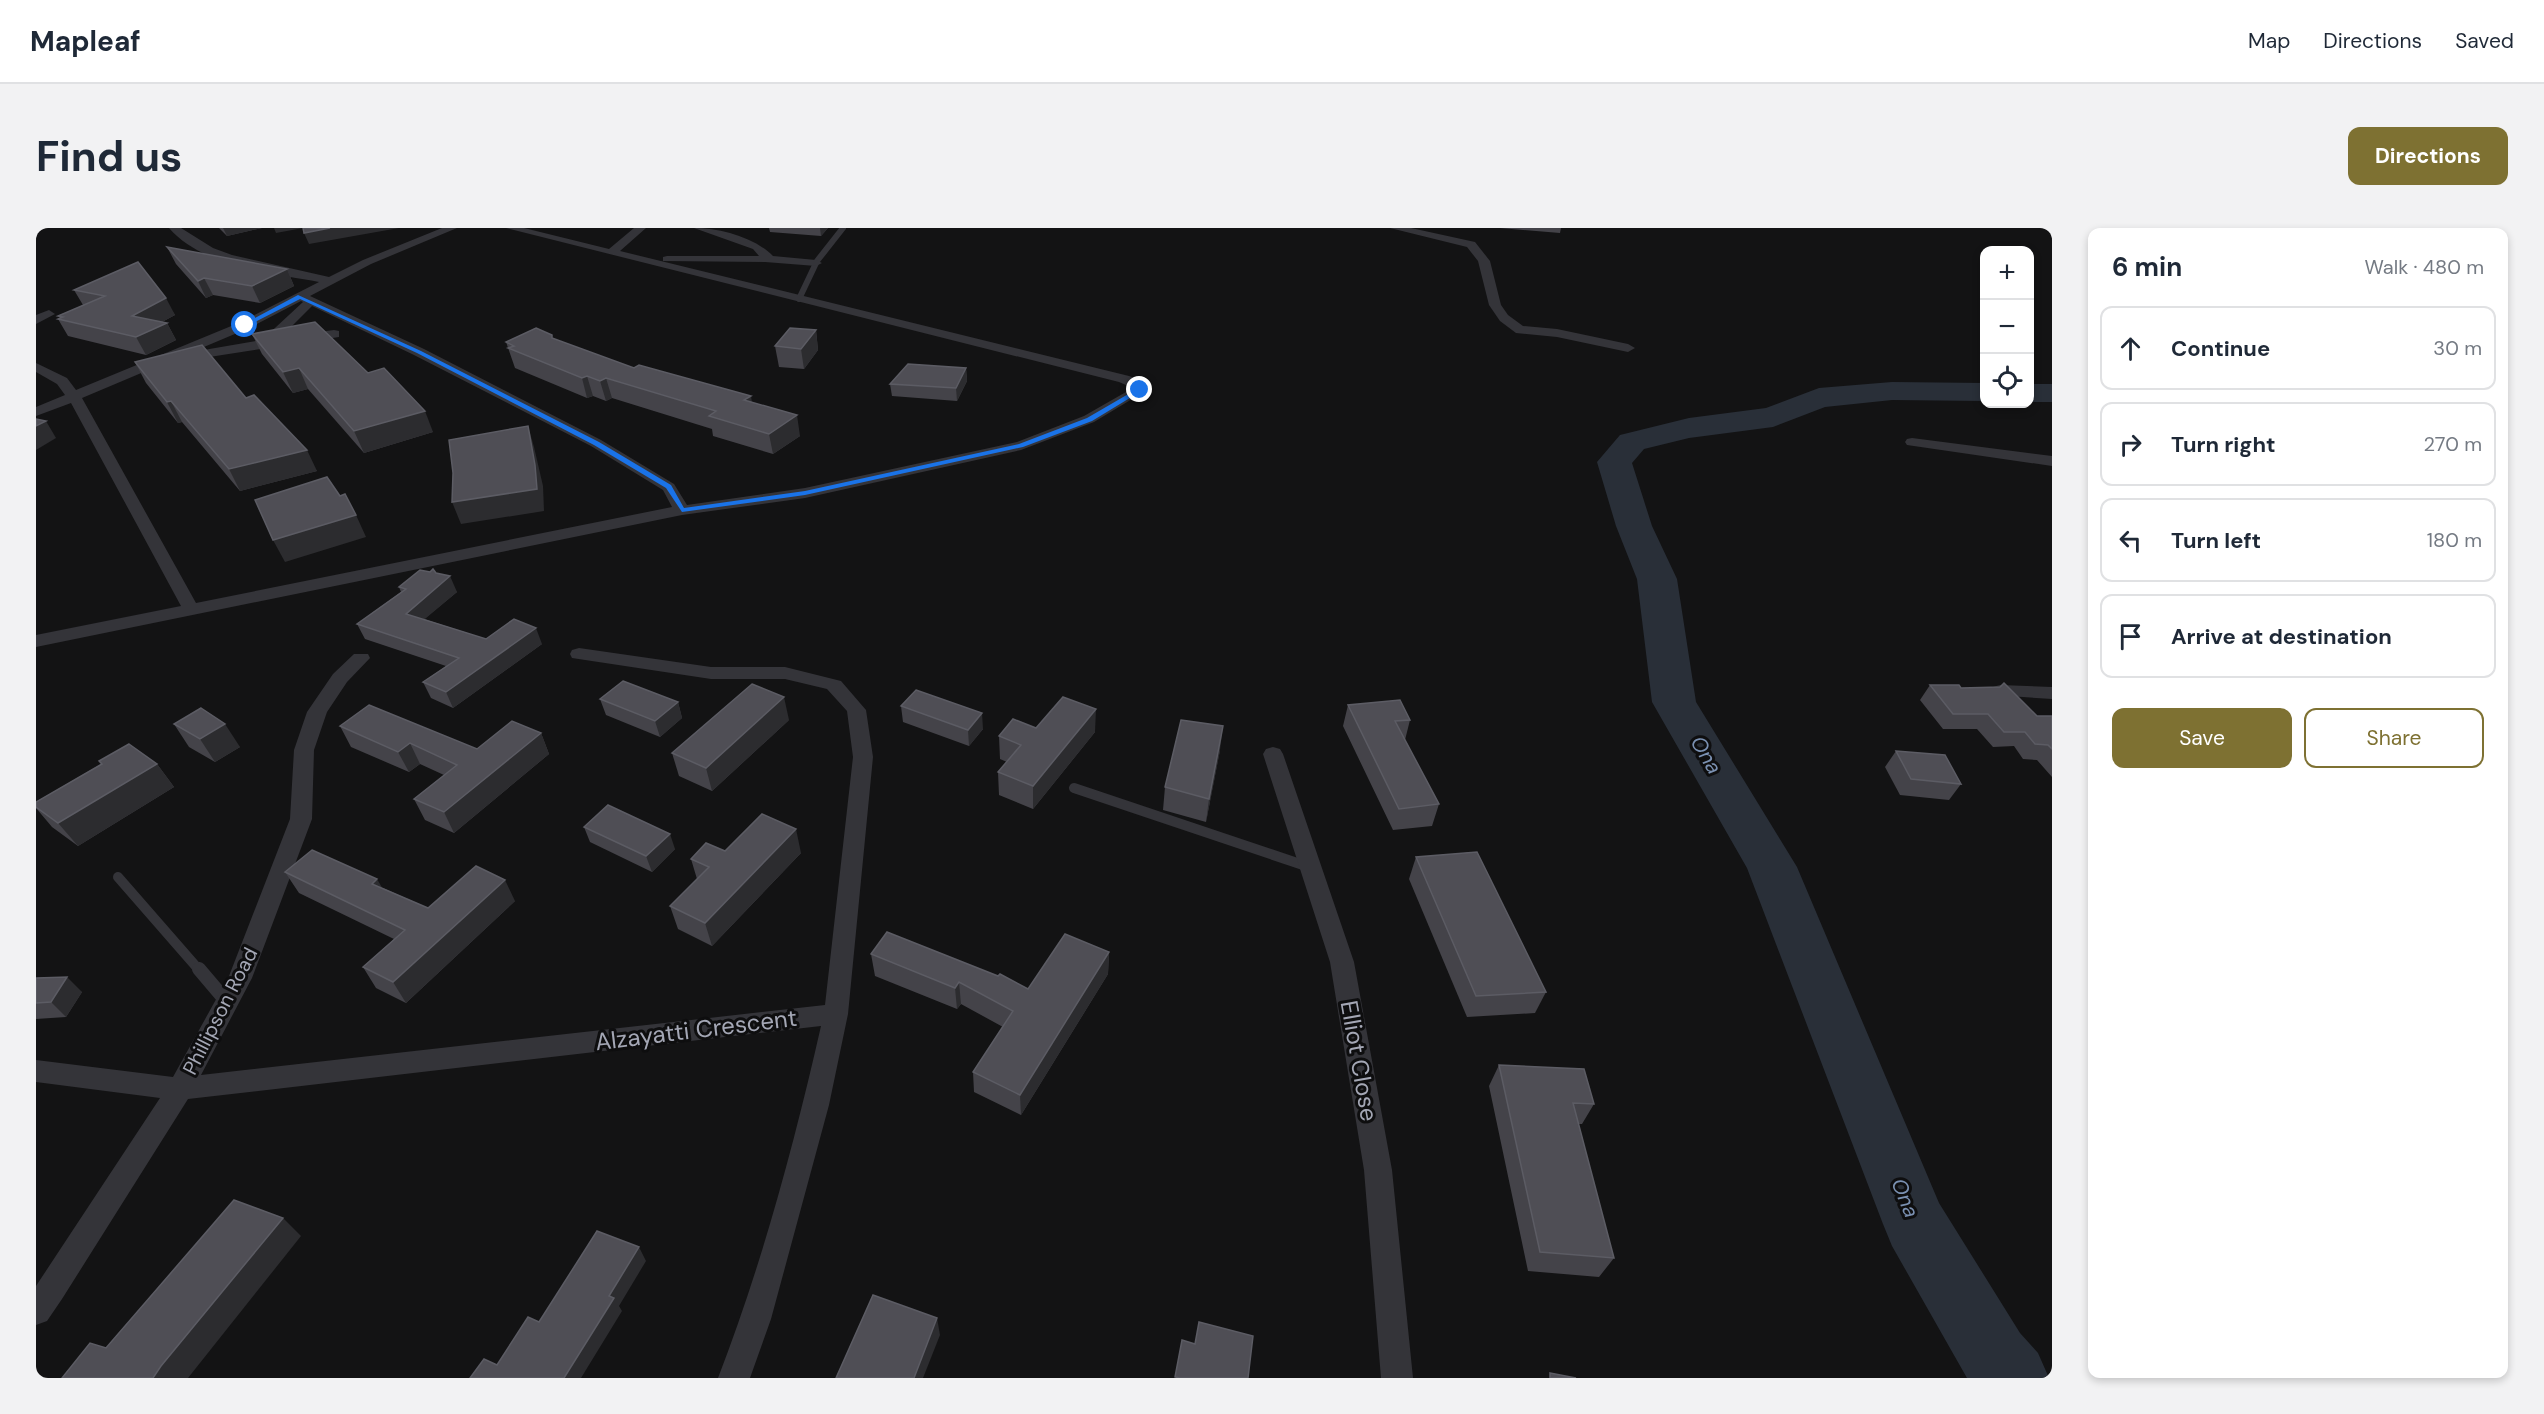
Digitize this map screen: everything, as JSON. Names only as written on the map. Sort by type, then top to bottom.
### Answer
[{"type":"street","points":[[174,228],[213,253],[331,280]]},
{"type":"street","points":[[36,412],[75,398],[305,299],[331,280],[367,262],[452,228]]},
{"type":"street","points":[[36,641],[682,510],[805,493],[1021,446],[1089,419],[1140,390],[1137,384],[1124,379],[512,228]]},
{"type":"street","points":[[611,253],[641,228]]},
{"type":"street","points":[[699,228],[757,247],[770,259]]},
{"type":"street","points":[[1395,228],[1472,244],[1484,261],[1494,305],[1504,318],[1520,330],[1557,333],[1628,348]]},
{"type":"street","points":[[637,259],[770,259],[816,263]]},
{"type":"street","points":[[258,349],[302,312],[305,299]]},
{"type":"street","points":[[305,299],[419,352],[596,443],[669,487],[682,510]]},
{"type":"street","points":[[36,320],[49,314]]},
{"type":"street","points":[[187,357],[258,349],[307,336],[334,334]]},
{"type":"street","points":[[171,356],[215,362]]},
{"type":"street","points":[[36,367],[62,381],[75,398],[192,611]]},
{"type":"street","points":[[1912,442],[2052,461]]},
{"type":"street","points":[[579,654],[711,673],[785,674],[834,685],[856,710],[862,757],[854,872],[836,1014],[816,1105],[765,1285],[734,1378]]},
{"type":"street","name":"Phillipson Road","points":[[36,1310],[52,1289],[180,1089],[240,978],[301,819],[304,750],[316,712],[340,678],[361,658]]},
{"type":"street","points":[[2000,690],[2052,693]]},
{"type":"street","name":"Elliot Close","points":[[1273,754],[1342,962],[1376,1159],[1395,1330],[1397,1378]]},
{"type":"street","name":"Alzayatti Crescent","points":[[36,1071],[180,1089],[836,1014]]},
{"type":"lane","points":[[799,299],[816,263],[843,228]]},
{"type":"lane","points":[[1074,788],[1311,868]]},
{"type":"lane","points":[[118,877],[228,1002]]},
{"type":"building","points":[[303,228],[330,228],[304,233]]},
{"type":"building","points":[[167,247],[287,269],[252,286],[204,278],[198,281]]},
{"type":"building","points":[[138,262],[166,298],[132,316],[167,323],[136,337],[58,319],[63,317],[58,316],[105,296],[74,290]]},
{"type":"building","points":[[315,322],[368,373],[384,368],[425,411],[354,431],[299,368],[283,372],[252,334]]},
{"type":"building","points":[[536,328],[552,335],[552,338],[634,368],[639,365],[751,396],[744,400],[797,415],[769,434],[709,416],[716,411],[606,378],[600,381],[587,376],[582,378],[508,348],[514,346],[506,342]]},
{"type":"building","points":[[790,328],[816,330],[801,349],[775,346]]},
{"type":"building","points":[[202,345],[246,398],[254,395],[307,450],[229,469],[171,401],[167,402],[135,362]]},
{"type":"building","points":[[908,364],[966,368],[956,388],[890,384]]},
{"type":"building","points":[[36,419],[46,421],[36,426]]},
{"type":"building","points":[[528,426],[537,489],[452,502],[453,473],[449,440]]},
{"type":"building","points":[[327,477],[340,496],[345,494],[356,515],[273,540],[255,500]]},
{"type":"building","points":[[433,569],[436,573],[450,576],[406,614],[486,639],[514,619],[536,628],[446,692],[423,682],[459,658],[357,624],[406,589],[399,587],[420,570],[430,572]]},
{"type":"building","points":[[623,681],[678,702],[655,721],[600,699]]},
{"type":"building","points":[[2004,683],[2037,716],[2052,716],[2052,749],[2048,745],[2035,744],[2025,732],[2004,732],[1988,714],[1953,714],[1930,685],[1959,685],[1961,688],[2000,687]]},
{"type":"building","points":[[752,684],[784,697],[706,768],[672,753]]},
{"type":"building","points":[[916,690],[982,713],[968,730],[901,706]]},
{"type":"building","points":[[1063,697],[1096,709],[1033,786],[998,772],[1021,745],[999,736],[1013,719],[1036,728]]},
{"type":"building","points":[[1400,700],[1410,720],[1395,721],[1439,804],[1399,809],[1348,705]]},
{"type":"building","points":[[369,705],[477,749],[512,721],[541,733],[444,812],[414,799],[457,765],[410,743],[398,752],[340,726]]},
{"type":"building","points":[[201,708],[225,724],[200,739],[174,724]]},
{"type":"building","points":[[1181,720],[1223,726],[1209,799],[1165,787]]},
{"type":"building","points":[[129,744],[157,764],[58,823],[36,807],[36,802],[102,764],[99,761]]},
{"type":"building","points":[[1896,751],[1945,755],[1961,784],[1911,779]]},
{"type":"building","points":[[608,805],[670,834],[646,856],[584,827]]},
{"type":"building","points":[[762,814],[796,829],[705,923],[670,906],[709,867],[691,859],[706,843],[725,851]]},
{"type":"building","points":[[312,850],[377,879],[372,884],[428,908],[476,866],[505,880],[393,982],[363,967],[405,930],[285,872]]},
{"type":"building","points":[[1477,852],[1546,992],[1476,996],[1416,857]]},
{"type":"building","points":[[887,932],[998,976],[1000,974],[1028,989],[1065,934],[1109,952],[1020,1095],[973,1072],[1013,1011],[959,982],[955,988],[871,954]]},
{"type":"building","points":[[67,977],[51,1002],[36,1003],[36,978]]},
{"type":"building","points":[[1499,1065],[1584,1069],[1594,1104],[1573,1103],[1614,1258],[1540,1252]]},
{"type":"building","points":[[234,1200],[283,1218],[153,1378],[62,1378],[90,1343],[106,1348]]},
{"type":"building","points":[[597,1231],[639,1247],[609,1296],[614,1298],[564,1378],[470,1378],[484,1359],[497,1365],[528,1317],[539,1322]]},
{"type":"building","points":[[873,1295],[937,1318],[914,1378],[836,1378]]},
{"type":"building","points":[[1199,1322],[1253,1336],[1248,1378],[1175,1377],[1182,1340],[1195,1344]]},
{"type":"building","points":[[1550,1373],[1576,1378],[1550,1378]]},
{"type":"waterway","name":"Ona","points":[[1980,392],[1892,391],[1819,398],[1773,417],[1689,428],[1632,442],[1614,462],[1634,526],[1657,579],[1674,702],[1772,867],[1915,1224],[1995,1358],[2013,1378]]},
{"type":"waterway","name":"Ona","points":[[2034,393],[2052,393]]},
{"type":"route","points":[[245,325],[300,296],[419,352],[596,443],[669,487],[682,510],[805,493],[1021,446],[1089,419],[1140,390]]}]
